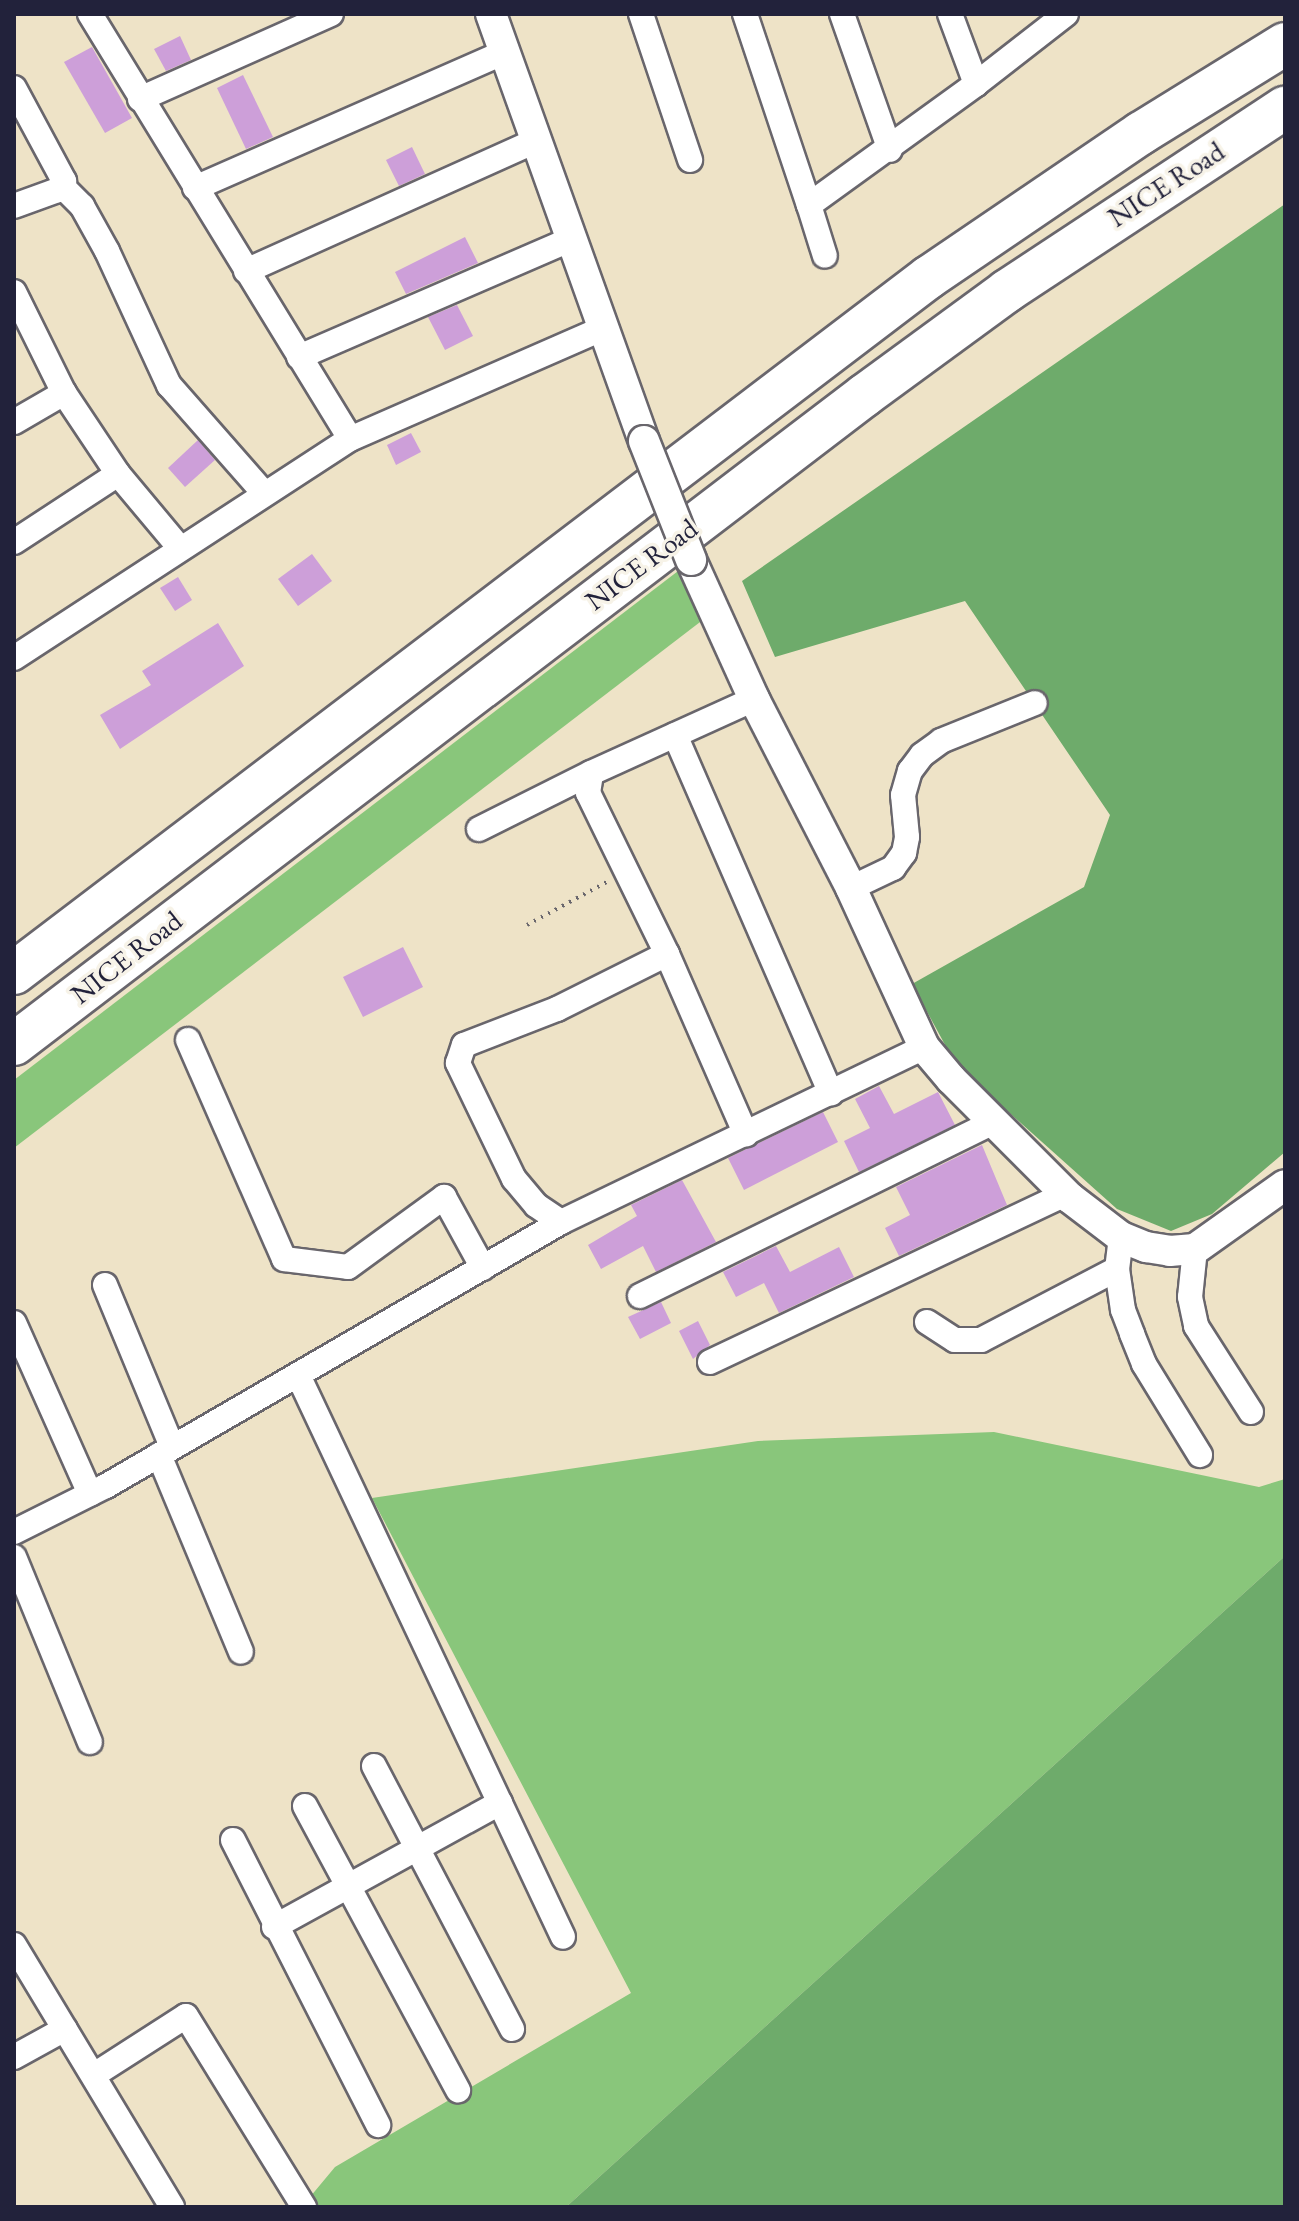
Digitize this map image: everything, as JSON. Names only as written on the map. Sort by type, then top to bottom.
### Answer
[{"type":"highway","name":"NICE Road","points":[[14,973],[929,277],[1141,133],[1285,44]]},
{"type":"highway","name":"NICE Road","points":[[14,1044],[865,395],[1019,282],[1285,108]]},
{"type":"street","points":[[140,99],[331,14]]},
{"type":"street","points":[[491,14],[644,441],[691,560],[754,699],[851,888],[924,1047],[1066,1194],[1121,1237],[1146,1247],[1170,1251],[1195,1249],[1285,1185]]},
{"type":"street","points":[[641,14],[690,160]]},
{"type":"street","points":[[745,14],[825,256]]},
{"type":"street","points":[[842,14],[890,150]]},
{"type":"street","points":[[950,14],[976,84]]},
{"type":"street","points":[[809,205],[890,150],[1066,14]]},
{"type":"street","points":[[93,15],[140,99],[350,439]]},
{"type":"street","points":[[195,188],[505,52]]},
{"type":"street","points":[[14,88],[64,181],[14,206]]},
{"type":"street","points":[[246,271],[537,140]]},
{"type":"street","points":[[61,185],[82,206],[107,251],[169,385],[264,493]]},
{"type":"street","points":[[299,357],[572,239]]},
{"type":"street","points":[[14,292],[64,393],[118,474],[179,547]]},
{"type":"street","points":[[14,658],[179,547],[350,439],[604,328]]},
{"type":"street","points":[[14,422],[64,393]]},
{"type":"street","points":[[14,542],[118,474]]},
{"type":"street","points":[[479,829],[591,773],[754,699]]},
{"type":"street","points":[[851,888],[893,868],[904,853],[907,837],[903,795],[910,771],[922,755],[941,741],[1035,703]]},
{"type":"street","points":[[675,735],[831,1093]]},
{"type":"street","points":[[591,773],[588,793],[667,954],[746,1135]]},
{"type":"street","points":[[561,1222],[536,1205],[514,1179],[458,1063],[464,1045],[557,1009],[667,954]]},
{"type":"street","points":[[188,1040],[284,1259],[348,1267],[444,1197],[483,1268]]},
{"type":"street","points":[[14,1532],[90,1494],[561,1222],[924,1047]]},
{"type":"street","points":[[640,1296],[994,1122]]},
{"type":"street","points":[[710,1362],[1066,1194]]},
{"type":"street","points":[[1121,1237],[1117,1269],[1123,1310],[1144,1364],[1200,1455]]},
{"type":"street","points":[[1195,1249],[1190,1297],[1196,1326],[1251,1412]]},
{"type":"street","points":[[927,1322],[955,1340],[981,1340],[1117,1269]]},
{"type":"street","points":[[105,1285],[241,1652]]},
{"type":"street","points":[[14,1323],[90,1494]]},
{"type":"street","points":[[298,1375],[563,1937]]},
{"type":"street","points":[[14,1557],[90,1742]]},
{"type":"street","points":[[374,1766],[512,2029]]},
{"type":"street","points":[[274,1927],[500,1803]]},
{"type":"street","points":[[305,1806],[458,2090]]},
{"type":"street","points":[[233,1840],[274,1927],[378,2125]]},
{"type":"street","points":[[14,1945],[172,2207]]},
{"type":"street","points":[[94,2075],[186,2016],[304,2207]]},
{"type":"street","points":[[14,2057],[65,2029]]},
{"type":"path","points":[[527,925],[627,871]]},
{"type":"green space","points":[[1285,204],[1285,1152],[1212,1214],[1171,1231],[1117,1209],[956,1065],[912,984],[1084,887],[1110,815],[965,601],[775,657],[742,581]]},
{"type":"green space","points":[[682,568],[704,619],[14,1148],[14,1080]]},
{"type":"green space","points":[[994,1432],[1259,1487],[1285,1479],[1285,1556],[566,2207],[316,2207],[310,2197],[335,2167],[631,1993],[372,1498],[758,1441]]},
{"type":"green space","points":[[1285,1556],[1285,2207],[566,2207]]},
{"type":"building","points":[[180,36],[191,60],[166,71],[154,49]]},
{"type":"building","points":[[92,47],[132,118],[105,133],[64,62]]},
{"type":"building","points":[[243,75],[273,137],[246,149],[217,88]]},
{"type":"building","points":[[412,147],[425,174],[399,186],[386,160]]},
{"type":"building","points":[[465,237],[478,263],[406,294],[395,272]]},
{"type":"building","points":[[457,305],[473,336],[445,350],[428,317]]},
{"type":"building","points":[[411,433],[421,452],[396,465],[387,445]]},
{"type":"building","points":[[198,440],[215,460],[185,487],[168,468]]},
{"type":"building","points":[[312,554],[332,581],[298,606],[278,579]]},
{"type":"building","points":[[178,577],[192,600],[175,611],[160,588]]},
{"type":"building","points":[[218,623],[244,666],[120,749],[100,715],[151,685],[142,671]]},
{"type":"building","points":[[403,947],[423,987],[363,1017],[343,977]]},
{"type":"building","points":[[879,1086],[894,1114],[938,1092],[955,1125],[859,1172],[844,1141],[870,1128],[855,1099]]},
{"type":"building","points":[[823,1112],[838,1142],[744,1190],[728,1158]]},
{"type":"building","points":[[982,1145],[1007,1205],[899,1256],[885,1228],[910,1215],[896,1187]]},
{"type":"building","points":[[682,1180],[716,1242],[656,1272],[643,1246],[601,1269],[588,1245],[637,1216],[631,1205]]},
{"type":"building","points":[[776,1246],[790,1272],[839,1247],[854,1277],[779,1313],[764,1283],[736,1297],[723,1272]]},
{"type":"building","points":[[661,1302],[671,1323],[640,1339],[628,1317]]},
{"type":"building","points":[[698,1321],[710,1345],[693,1359],[679,1331]]}]
